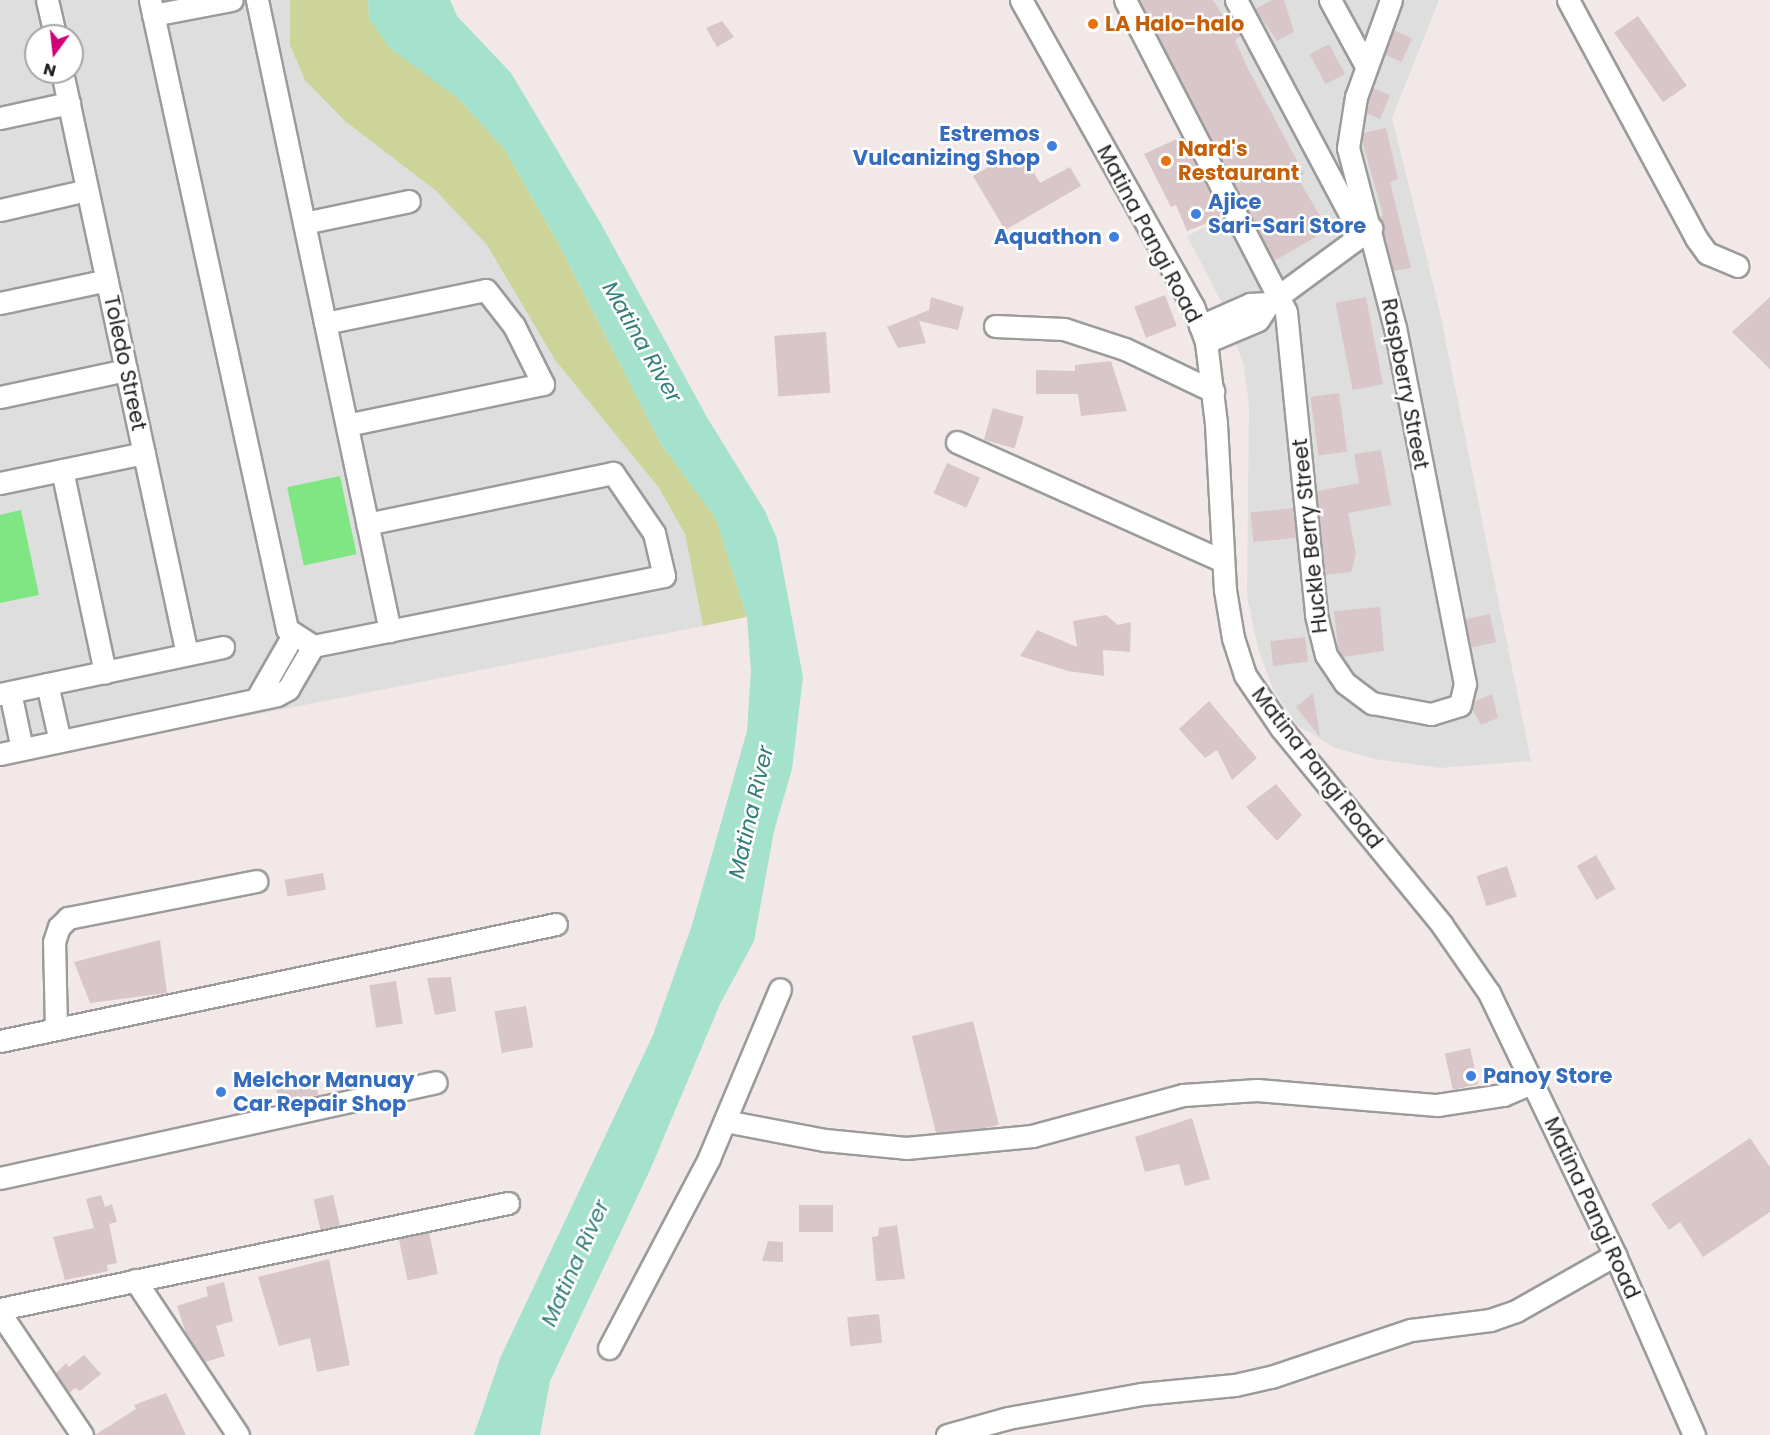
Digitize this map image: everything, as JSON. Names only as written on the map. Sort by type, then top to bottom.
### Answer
[{"type":"street","points":[[47,0],[52,24]]},
{"type":"street","points":[[232,0],[151,7],[282,614],[293,635],[313,646],[664,576],[654,534],[613,473],[368,524]]},
{"type":"street","points":[[257,0],[390,631]]},
{"type":"street","name":"Matina Pangi Road","points":[[1021,0],[1203,334],[1213,391],[1223,561],[1233,638],[1256,694],[1468,959],[1534,1082],[1615,1256],[1694,1435]]},
{"type":"street","name":"Huckle Berry Street","points":[[1125,0],[1290,330],[1316,615],[1326,655],[1345,683],[1372,703],[1431,714],[1460,705]]},
{"type":"street","points":[[1203,334],[1250,304],[1274,299],[1366,231],[1319,156],[1236,0]]},
{"type":"street","points":[[1330,0],[1366,66]]},
{"type":"street","name":"Raspberry Street","points":[[1391,0],[1366,66],[1351,117],[1348,148],[1366,231],[1402,359],[1465,684],[1460,705]]},
{"type":"street","points":[[1568,0],[1695,238],[1707,253],[1737,266]]},
{"type":"street","name":"Toledo Street","points":[[65,84],[187,654]]},
{"type":"street","points":[[0,118],[69,103]]},
{"type":"street","points":[[1319,156],[1348,148]]},
{"type":"street","points":[[0,210],[87,190]]},
{"type":"street","points":[[304,223],[409,201]]},
{"type":"street","points":[[0,303],[107,280]]},
{"type":"street","points":[[325,323],[486,290],[514,326],[543,384],[347,425]]},
{"type":"street","points":[[995,326],[1064,329],[1125,349],[1213,391]]},
{"type":"street","points":[[0,397],[126,370]]},
{"type":"street","points":[[957,442],[1223,561]]},
{"type":"street","points":[[0,483],[144,453]]},
{"type":"street","points":[[62,470],[105,672]]},
{"type":"street","points":[[257,698],[293,635]]},
{"type":"street","points":[[0,754],[277,695],[288,689],[313,646]]},
{"type":"street","points":[[22,749],[5,693],[223,647]]},
{"type":"street","points":[[47,684],[60,741]]},
{"type":"street","points":[[56,1028],[54,942],[68,918],[256,881]]},
{"type":"street","points":[[0,1041],[556,924]]},
{"type":"street","points":[[609,1348],[692,1192],[725,1121],[780,989]]},
{"type":"street","points":[[0,1178],[436,1082]]},
{"type":"street","points":[[725,1121],[825,1140],[906,1148],[1032,1136],[1076,1127],[1183,1095],[1257,1090],[1437,1105],[1503,1095],[1534,1082]]},
{"type":"street","points":[[82,1435],[0,1311],[135,1280],[508,1203]]},
{"type":"street","points":[[946,1435],[998,1420],[1141,1394],[1235,1385],[1271,1377],[1411,1330],[1490,1320],[1516,1311],[1615,1256]]},
{"type":"street","points":[[135,1280],[238,1435]]},
{"type":"shaded area","points":[[0,0],[290,0],[290,45],[345,121],[436,191],[487,245],[555,360],[659,488],[685,534],[703,626],[239,718],[233,691],[0,742]]},
{"type":"shaded area","points":[[290,0],[368,0],[369,19],[459,99],[505,150],[557,241],[661,444],[716,518],[747,617],[703,626],[685,534],[659,488],[555,360],[487,245],[436,191],[345,121],[305,80],[290,45]]},
{"type":"shaded area","points":[[1114,0],[1439,0],[1392,118],[1439,308],[1531,761],[1440,768],[1375,759],[1335,748],[1297,725],[1273,689],[1258,649],[1247,596],[1249,406],[1244,366],[1221,301],[1187,236],[1226,216]]},
{"type":"green space","points":[[340,476],[357,554],[304,565],[287,487]]},
{"type":"green space","points":[[21,510],[39,595],[0,603],[0,515]]},
{"type":"water","name":"Matina River","points":[[368,0],[450,0],[457,16],[511,73],[600,222],[708,419],[765,511],[777,539],[803,677],[792,769],[774,831],[754,941],[720,1004],[650,1170],[550,1381],[540,1435],[474,1435],[501,1356],[653,1035],[692,925],[747,731],[751,671],[747,617],[716,519],[661,444],[557,241],[505,150],[459,99],[390,48],[369,19]]},
{"type":"building","points":[[1139,0],[1213,0],[1227,22],[1232,20],[1241,36],[1235,40],[1246,65],[1304,174],[1298,178],[1328,230],[1274,261]]},
{"type":"building","points":[[1272,0],[1284,0],[1294,32],[1277,41],[1255,9]]},
{"type":"building","points":[[1638,16],[1687,86],[1663,102],[1614,33]]},
{"type":"building","points":[[722,21],[734,37],[717,47],[706,28]]},
{"type":"building","points":[[1394,30],[1412,38],[1402,62],[1383,54]]},
{"type":"building","points":[[1329,44],[1345,74],[1326,84],[1310,54]]},
{"type":"building","points":[[1373,88],[1390,95],[1380,119],[1366,113]]},
{"type":"building","points":[[1386,128],[1398,179],[1390,182],[1411,268],[1393,271],[1379,217],[1383,215],[1362,141],[1363,133]]},
{"type":"building","points":[[1181,137],[1222,217],[1187,231],[1176,205],[1171,207],[1144,154]]},
{"type":"building","points":[[1020,149],[1040,183],[1070,167],[1081,186],[1005,230],[973,176]]},
{"type":"building","points":[[1165,295],[1177,326],[1146,338],[1134,307]]},
{"type":"building","points":[[931,297],[964,307],[958,330],[919,321],[926,343],[898,348],[887,327],[929,310]]},
{"type":"building","points":[[1366,297],[1383,384],[1353,390],[1336,303]]},
{"type":"building","points":[[1770,297],[1770,369],[1732,332]]},
{"type":"building","points":[[826,332],[830,393],[778,396],[774,336]]},
{"type":"building","points":[[1111,361],[1127,411],[1081,416],[1078,394],[1036,394],[1036,370],[1075,371],[1075,365]]},
{"type":"building","points":[[1339,393],[1347,451],[1318,455],[1310,397]]},
{"type":"building","points":[[993,408],[1024,417],[1015,449],[984,440]]},
{"type":"building","points":[[1381,450],[1391,505],[1348,513],[1356,554],[1351,572],[1325,575],[1317,491],[1359,483],[1354,454]]},
{"type":"building","points":[[947,463],[980,478],[966,508],[934,493]]},
{"type":"building","points":[[1293,508],[1296,538],[1253,542],[1250,512]]},
{"type":"building","points":[[1380,607],[1384,651],[1343,657],[1338,649],[1334,611]]},
{"type":"building","points":[[1490,614],[1496,642],[1472,648],[1466,619]]},
{"type":"building","points":[[1106,615],[1118,625],[1131,622],[1130,652],[1103,650],[1104,676],[1068,671],[1020,656],[1037,630],[1077,647],[1073,621]]},
{"type":"building","points":[[1305,637],[1308,662],[1273,666],[1270,641]]},
{"type":"building","points":[[1313,693],[1320,737],[1296,707]]},
{"type":"building","points":[[1492,694],[1498,718],[1481,725],[1472,709],[1474,702]]},
{"type":"building","points":[[1209,701],[1257,758],[1232,780],[1217,750],[1205,758],[1179,729]]},
{"type":"building","points":[[1276,784],[1302,815],[1277,841],[1246,807]]},
{"type":"building","points":[[1596,855],[1616,889],[1596,900],[1577,866]]},
{"type":"building","points":[[1507,866],[1517,896],[1486,906],[1477,876]]},
{"type":"building","points":[[323,873],[326,890],[288,897],[285,880]]},
{"type":"building","points":[[160,940],[167,993],[90,1003],[74,962]]},
{"type":"building","points":[[451,977],[456,1011],[435,1015],[427,978]]},
{"type":"building","points":[[396,981],[403,1023],[376,1028],[369,985]]},
{"type":"building","points":[[526,1006],[533,1047],[502,1053],[494,1012]]},
{"type":"building","points":[[973,1021],[999,1125],[938,1140],[912,1036]]},
{"type":"building","points":[[1470,1048],[1478,1084],[1453,1090],[1445,1054]]},
{"type":"building","points":[[316,1076],[318,1095],[279,1104],[275,1081]]},
{"type":"building","points":[[1192,1118],[1210,1179],[1185,1186],[1179,1164],[1145,1172],[1135,1137]]},
{"type":"building","points":[[1750,1138],[1770,1167],[1770,1212],[1703,1257],[1680,1222],[1669,1230],[1651,1204]]},
{"type":"building","points":[[101,1195],[105,1207],[112,1204],[117,1222],[109,1224],[117,1263],[107,1265],[108,1271],[65,1280],[53,1237],[94,1228],[86,1199]]},
{"type":"building","points":[[333,1195],[340,1225],[320,1230],[314,1199]]},
{"type":"building","points":[[799,1205],[833,1205],[833,1232],[799,1232]]},
{"type":"building","points":[[897,1225],[905,1279],[876,1281],[872,1237],[878,1236],[879,1228]]},
{"type":"building","points":[[429,1232],[438,1274],[408,1281],[399,1238]]},
{"type":"building","points":[[768,1241],[783,1242],[783,1262],[762,1261]]},
{"type":"building","points":[[329,1259],[350,1365],[317,1372],[310,1338],[279,1346],[258,1277]]},
{"type":"building","points":[[224,1282],[233,1321],[216,1326],[225,1356],[205,1362],[186,1333],[177,1306],[208,1296],[206,1287]]},
{"type":"building","points":[[879,1314],[882,1343],[850,1346],[847,1317]]},
{"type":"building","points":[[84,1355],[101,1374],[80,1391],[75,1388],[69,1393],[56,1373],[66,1363],[69,1367]]},
{"type":"building","points":[[166,1393],[186,1435],[95,1435],[136,1409],[134,1405]]},
{"type":"place","name":"LA Halo-halo","points":[[1093,24]]},
{"type":"place","name":"Estremos Vulcanizing Shop","points":[[1052,146]]},
{"type":"place","name":"Nard's Restaurant","points":[[1166,161]]},
{"type":"place","name":"Ajice Sari-Sari Store","points":[[1196,214]]},
{"type":"place","name":"Aquathon","points":[[1114,237]]},
{"type":"place","name":"Panoy Store","points":[[1471,1076]]},
{"type":"place","name":"Melchor Manuay Car Repair Shop","points":[[221,1092]]}]
